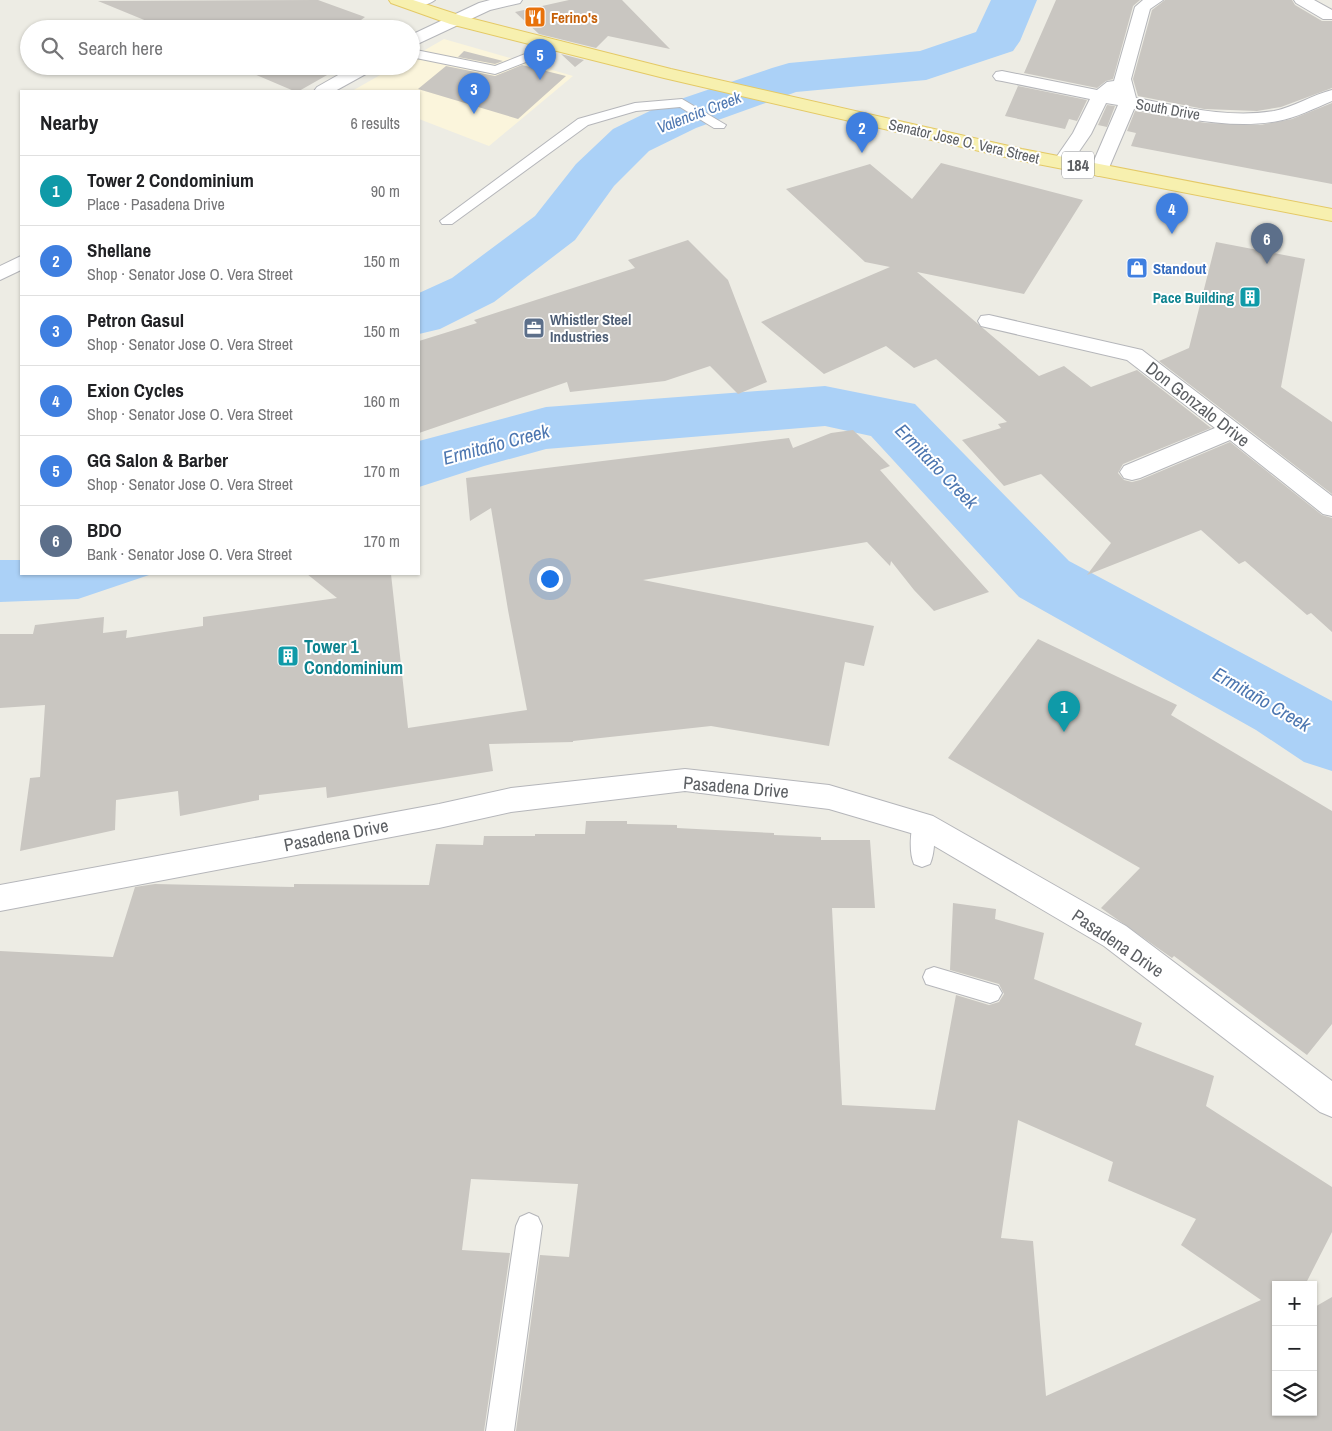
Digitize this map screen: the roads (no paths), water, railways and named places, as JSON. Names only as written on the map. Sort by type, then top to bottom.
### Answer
[{"type":"main road","name":"Senator Jose O. Vera Street","points":[[404,2],[456,20],[670,74],[1022,155],[1284,208],[1332,215]]},
{"type":"street","points":[[420,38],[485,6],[514,0]]},
{"type":"street","points":[[1099,170],[1128,102],[1122,79],[1143,7],[1155,0]]},
{"type":"street","points":[[1302,0],[1329,16]]},
{"type":"street","points":[[325,90],[351,75]]},
{"type":"street","name":"South Drive","points":[[1002,76],[1198,115],[1230,118],[1277,116],[1332,95]]},
{"type":"street","points":[[1062,162],[1082,134],[1100,96],[1122,79]]},
{"type":"street","points":[[0,274],[20,263]]},
{"type":"street","name":"Don Gonzalo Drive","points":[[989,321],[1134,356],[1146,363],[1332,508]]},
{"type":"street","points":[[1132,472],[1232,430]]},
{"type":"street","name":"Pasadena Drive","points":[[0,898],[439,816],[511,800],[685,780],[829,797],[923,826],[1115,936],[1332,1101]]},
{"type":"lane","points":[[404,2],[429,0]]},
{"type":"lane","points":[[420,56],[494,70],[558,45]]},
{"type":"lane","points":[[447,221],[583,122],[635,107],[682,103],[719,125]]},
{"type":"lane","points":[[922,858],[923,826]]},
{"type":"lane","points":[[934,977],[990,993]]},
{"type":"lane","points":[[500,1431],[530,1226]]},
{"type":"water","name":"Ermitaño Creek","points":[[462,450],[420,471],[420,460]]},
{"type":"water","points":[[0,560],[20,560],[20,575],[149,575],[78,599],[0,602]]},
{"type":"waterway","name":"Valencia Creek","points":[[420,316],[473,290],[555,228],[595,175],[631,140],[678,117],[789,78],[926,65],[996,41],[1014,0]]},
{"type":"waterway","name":"Ermitaño Creek","points":[[420,465],[462,450],[546,428],[825,406],[892,419],[1044,579],[1283,709],[1332,740]]},
{"type":"place","name":"Ferino's","points":[[535,17]]},
{"type":"place","name":"GG Salon & Barber","points":[[540,80]]},
{"type":"place","name":"Petron Gasul","points":[[474,114]]},
{"type":"place","name":"Shellane","points":[[862,153]]},
{"type":"place","name":"Exion Cycles","points":[[1172,234]]},
{"type":"place","name":"BDO","points":[[1267,264]]},
{"type":"place","name":"Standout","points":[[1137,268]]},
{"type":"place","name":"Pace Building","points":[[1250,297]]},
{"type":"place","name":"Whistler Steel Industries","points":[[534,328]]},
{"type":"place","name":"Tower 1 Condominium","points":[[288,656]]},
{"type":"place","name":"Tower 2 Condominium","points":[[1064,732]]}]
